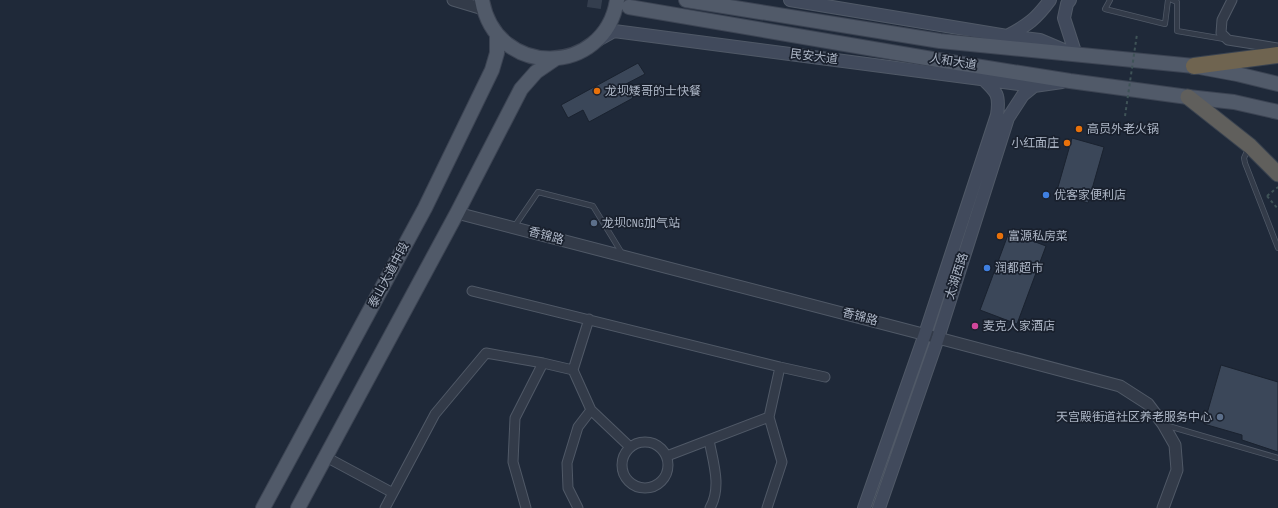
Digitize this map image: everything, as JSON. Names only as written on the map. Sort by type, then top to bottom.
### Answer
[{"type":"highway","points":[[1194,66],[1278,55]]},
{"type":"highway","points":[[1188,97],[1250,146],[1278,174]]},
{"type":"main road","name":"人和大道","points":[[686,0],[940,41],[1194,66],[1278,84]]},
{"type":"main road","points":[[790,0],[1007,36],[1040,40],[1076,55]]},
{"type":"main road","points":[[1007,36],[1027,26],[1041,13],[1050,0]]},
{"type":"main road","points":[[1070,0],[1067,4],[1064,18],[1076,55]]},
{"type":"main road","points":[[482,5],[488,23],[507,45],[532,57],[555,59],[577,54],[597,40],[611,22],[616,8],[623,3]]},
{"type":"main road","name":"人和大道","points":[[623,3],[930,59],[1070,81],[1234,102],[1278,112]]},
{"type":"main road","name":"民安大道","points":[[597,40],[614,31],[1034,86]]},
{"type":"main road","name":"泰山大道中段","points":[[263,508],[425,208],[492,70],[497,53],[497,35]]},
{"type":"main road","points":[[298,508],[457,213],[520,89],[536,72],[555,59]]},
{"type":"main road","name":"太湖西路","points":[[864,508],[926,334],[997,115],[999,102],[994,90],[983,79]]},
{"type":"main road","points":[[1034,86],[1070,81]]},
{"type":"main road","name":"太湖西路","points":[[879,508],[938,338],[1008,118],[1023,94],[1034,86]]},
{"type":"street","points":[[453,0],[482,5]]},
{"type":"street","points":[[1232,0],[1222,20],[1221,33],[1228,40],[1278,48]]},
{"type":"street","name":"香锦路","points":[[457,213],[926,334],[1120,386],[1148,404],[1163,424],[1175,445],[1177,470],[1164,508]]},
{"type":"street","points":[[472,291],[825,377]]},
{"type":"street","points":[[589,319],[573,370],[591,410],[630,447]]},
{"type":"street","points":[[385,508],[435,414],[486,354],[543,363],[573,370]]},
{"type":"street","points":[[526,508],[513,462],[515,418],[543,363]]},
{"type":"street","points":[[767,508],[782,462],[769,416],[780,367]]},
{"type":"street","points":[[578,508],[568,488],[568,463],[578,427],[591,410]]},
{"type":"street","points":[[667,456],[769,416]]},
{"type":"street","points":[[709,440],[717,482],[710,508]]},
{"type":"street","points":[[644,441],[658,445],[667,456],[668,470],[665,477],[654,486],[647,488],[640,487],[628,480],[622,467],[625,453],[630,447],[636,443],[644,441]]},
{"type":"street","points":[[326,457],[393,493]]},
{"type":"lane","points":[[1110,0],[1105,9],[1165,24],[1168,0]]},
{"type":"lane","points":[[1172,0],[1177,2],[1177,31],[1228,40]]},
{"type":"lane","points":[[1250,146],[1244,158],[1245,163],[1278,248]]},
{"type":"lane","points":[[514,228],[538,192],[593,206],[624,256]]},
{"type":"lane","points":[[1163,424],[1278,458]]},
{"type":"path","points":[[1125,116],[1137,34]]},
{"type":"path","points":[[1267,196],[1278,209]]},
{"type":"building","points":[[638,63],[645,74],[626,84],[633,98],[589,122],[583,110],[568,118],[561,105]]},
{"type":"building","points":[[1072,138],[1104,147],[1088,203],[1056,194]]},
{"type":"building","points":[[1009,232],[1046,246],[1017,324],[980,310]]},
{"type":"building","points":[[1221,365],[1278,382],[1278,452],[1242,440],[1242,435],[1204,424]]},
{"type":"tunnel","points":[[588,0],[627,6]]},
{"type":"place","name":"龙坝矮哥的士快餐","points":[[597,91]]},
{"type":"place","name":"高员外老火锅","points":[[1079,129]]},
{"type":"place","name":"小红面庄","points":[[1067,143]]},
{"type":"place","name":"优客家便利店","points":[[1046,195]]},
{"type":"place","name":"龙坝CNG加气站","points":[[594,223]]},
{"type":"place","name":"富源私房菜","points":[[1000,236]]},
{"type":"place","name":"润都超市","points":[[987,268]]},
{"type":"place","name":"麦克人家酒店","points":[[975,326]]},
{"type":"place","name":"天宫殿街道社区养老服务中心","points":[[1220,417]]}]
